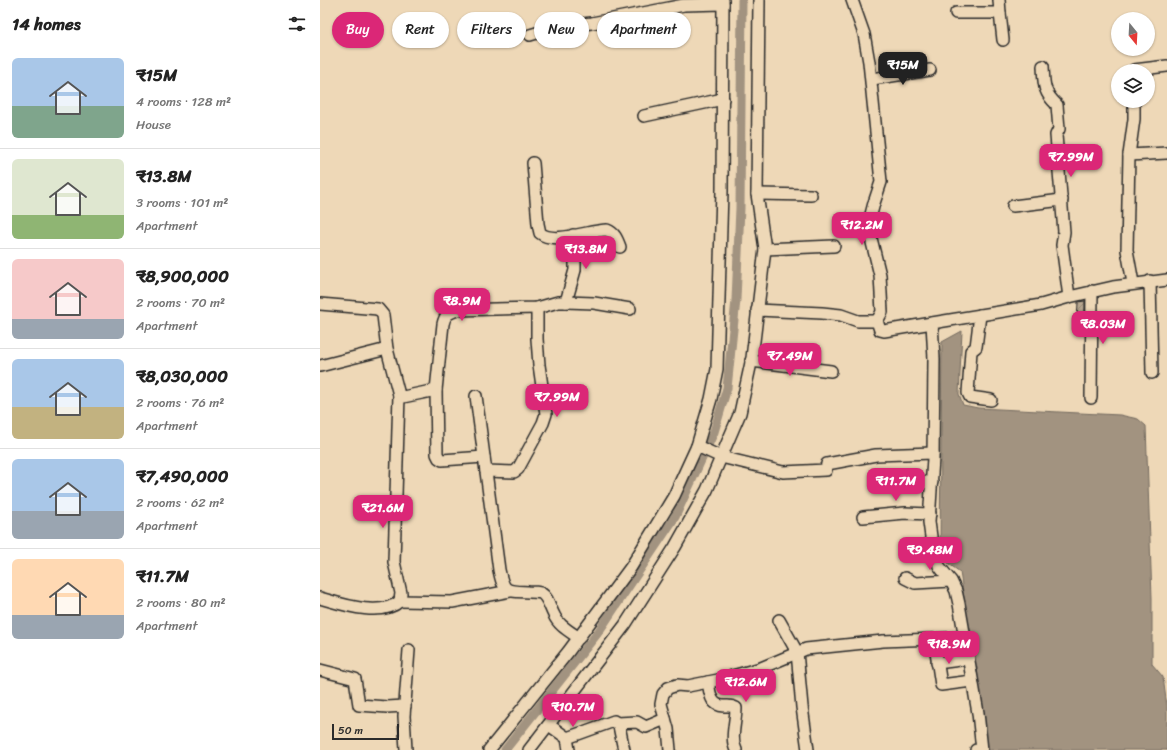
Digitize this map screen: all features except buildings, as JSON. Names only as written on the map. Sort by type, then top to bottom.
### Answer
[{"type":"street","points":[[529,750],[625,625],[675,548],[707,490],[718,456],[740,412],[751,361],[765,249],[757,194],[759,0]]},
{"type":"street","points":[[852,0],[864,34],[872,79],[881,182],[868,226],[880,275],[882,312],[877,320],[880,330],[884,331],[1041,305],[1092,291],[1150,281],[1167,280]]},
{"type":"street","points":[[999,0],[1003,40]]},
{"type":"street","points":[[489,750],[579,638],[631,567],[674,496],[699,447],[717,369],[723,99],[723,2],[684,5],[592,23],[560,26],[530,34]]},
{"type":"street","points":[[956,13],[1000,13]]},
{"type":"street","points":[[1043,66],[1045,87],[1050,98],[1057,105],[1059,129],[1056,135],[1064,232],[1062,244],[1069,297]]},
{"type":"street","points":[[1155,67],[1167,66]]},
{"type":"street","points":[[872,79],[930,70]]},
{"type":"street","points":[[644,116],[723,99]]},
{"type":"street","points":[[1133,284],[1127,250],[1129,155],[1134,108]]},
{"type":"street","points":[[1129,155],[1167,153]]},
{"type":"street","points":[[533,163],[538,229],[540,233],[548,237],[607,230],[615,235],[620,247]]},
{"type":"street","points":[[757,194],[811,194]]},
{"type":"street","points":[[1013,206],[1062,200]]},
{"type":"street","points":[[566,302],[568,289],[575,270],[573,235]]},
{"type":"street","points":[[765,249],[834,246]]},
{"type":"street","points":[[1150,281],[1152,373]]},
{"type":"street","points":[[1091,398],[1092,291]]},
{"type":"street","points":[[484,456],[442,460],[439,458],[437,451],[436,390],[445,317],[456,310],[537,308],[558,302],[594,303],[630,309]]},
{"type":"street","points":[[320,304],[378,309],[383,315],[387,349],[398,395],[394,562],[401,592],[400,601]]},
{"type":"street","points":[[486,471],[514,472],[518,469],[543,423],[546,414],[539,365],[537,308]]},
{"type":"street","points":[[757,310],[842,315],[858,321],[877,320]]},
{"type":"street","points":[[980,314],[976,347],[971,351],[968,393],[974,398],[991,400]]},
{"type":"street","points":[[932,323],[934,359],[933,453],[930,514],[932,544],[939,566],[951,581],[956,591],[978,713],[982,750],[976,750]]},
{"type":"street","points":[[320,366],[387,349]]},
{"type":"street","points":[[751,361],[832,371]]},
{"type":"street","points":[[398,395],[403,397],[436,390]]},
{"type":"street","points":[[476,396],[499,570],[502,583],[506,589],[510,591]]},
{"type":"street","points":[[699,447],[718,456],[783,472],[826,470],[827,464],[876,455],[933,453]]},
{"type":"street","points":[[909,483],[932,482]]},
{"type":"street","points":[[863,517],[905,513],[930,514]]},
{"type":"street","points":[[906,578],[915,583],[951,581]]},
{"type":"street","points":[[320,598],[358,608],[377,608],[392,606],[400,601],[452,602],[510,591],[535,592],[546,597],[557,621],[579,638]]},
{"type":"street","points":[[779,620],[797,652],[808,750]]},
{"type":"street","points":[[670,750],[668,728],[662,704],[663,694],[668,688],[677,685],[688,686],[708,682],[761,668],[806,649],[883,641],[934,640],[964,636]]},
{"type":"street","points":[[934,640],[941,685],[972,681]]},
{"type":"street","points":[[406,750],[404,728],[409,650]]},
{"type":"street","points":[[937,663],[968,659]]},
{"type":"street","points":[[320,670],[356,679],[359,705],[387,707],[405,706]]},
{"type":"street","points":[[708,682],[711,697],[714,703],[718,706],[732,705],[736,708],[733,739],[736,750]]},
{"type":"street","points":[[567,738],[614,722],[637,722],[646,727],[665,719]]},
{"type":"street","points":[[617,723],[624,750]]},
{"type":"street","points":[[549,725],[567,738],[569,750]]},
{"type":"shaded area","points":[[962,331],[959,394],[963,405],[978,408],[1120,415],[1138,419],[1146,426],[1152,598],[1152,664],[1163,677],[1167,707],[1167,750],[987,750],[960,572],[949,564],[940,548],[942,342]]},
{"type":"waterway","points":[[505,750],[597,634],[675,517],[714,432],[727,388],[736,300],[740,208],[742,0]]}]
